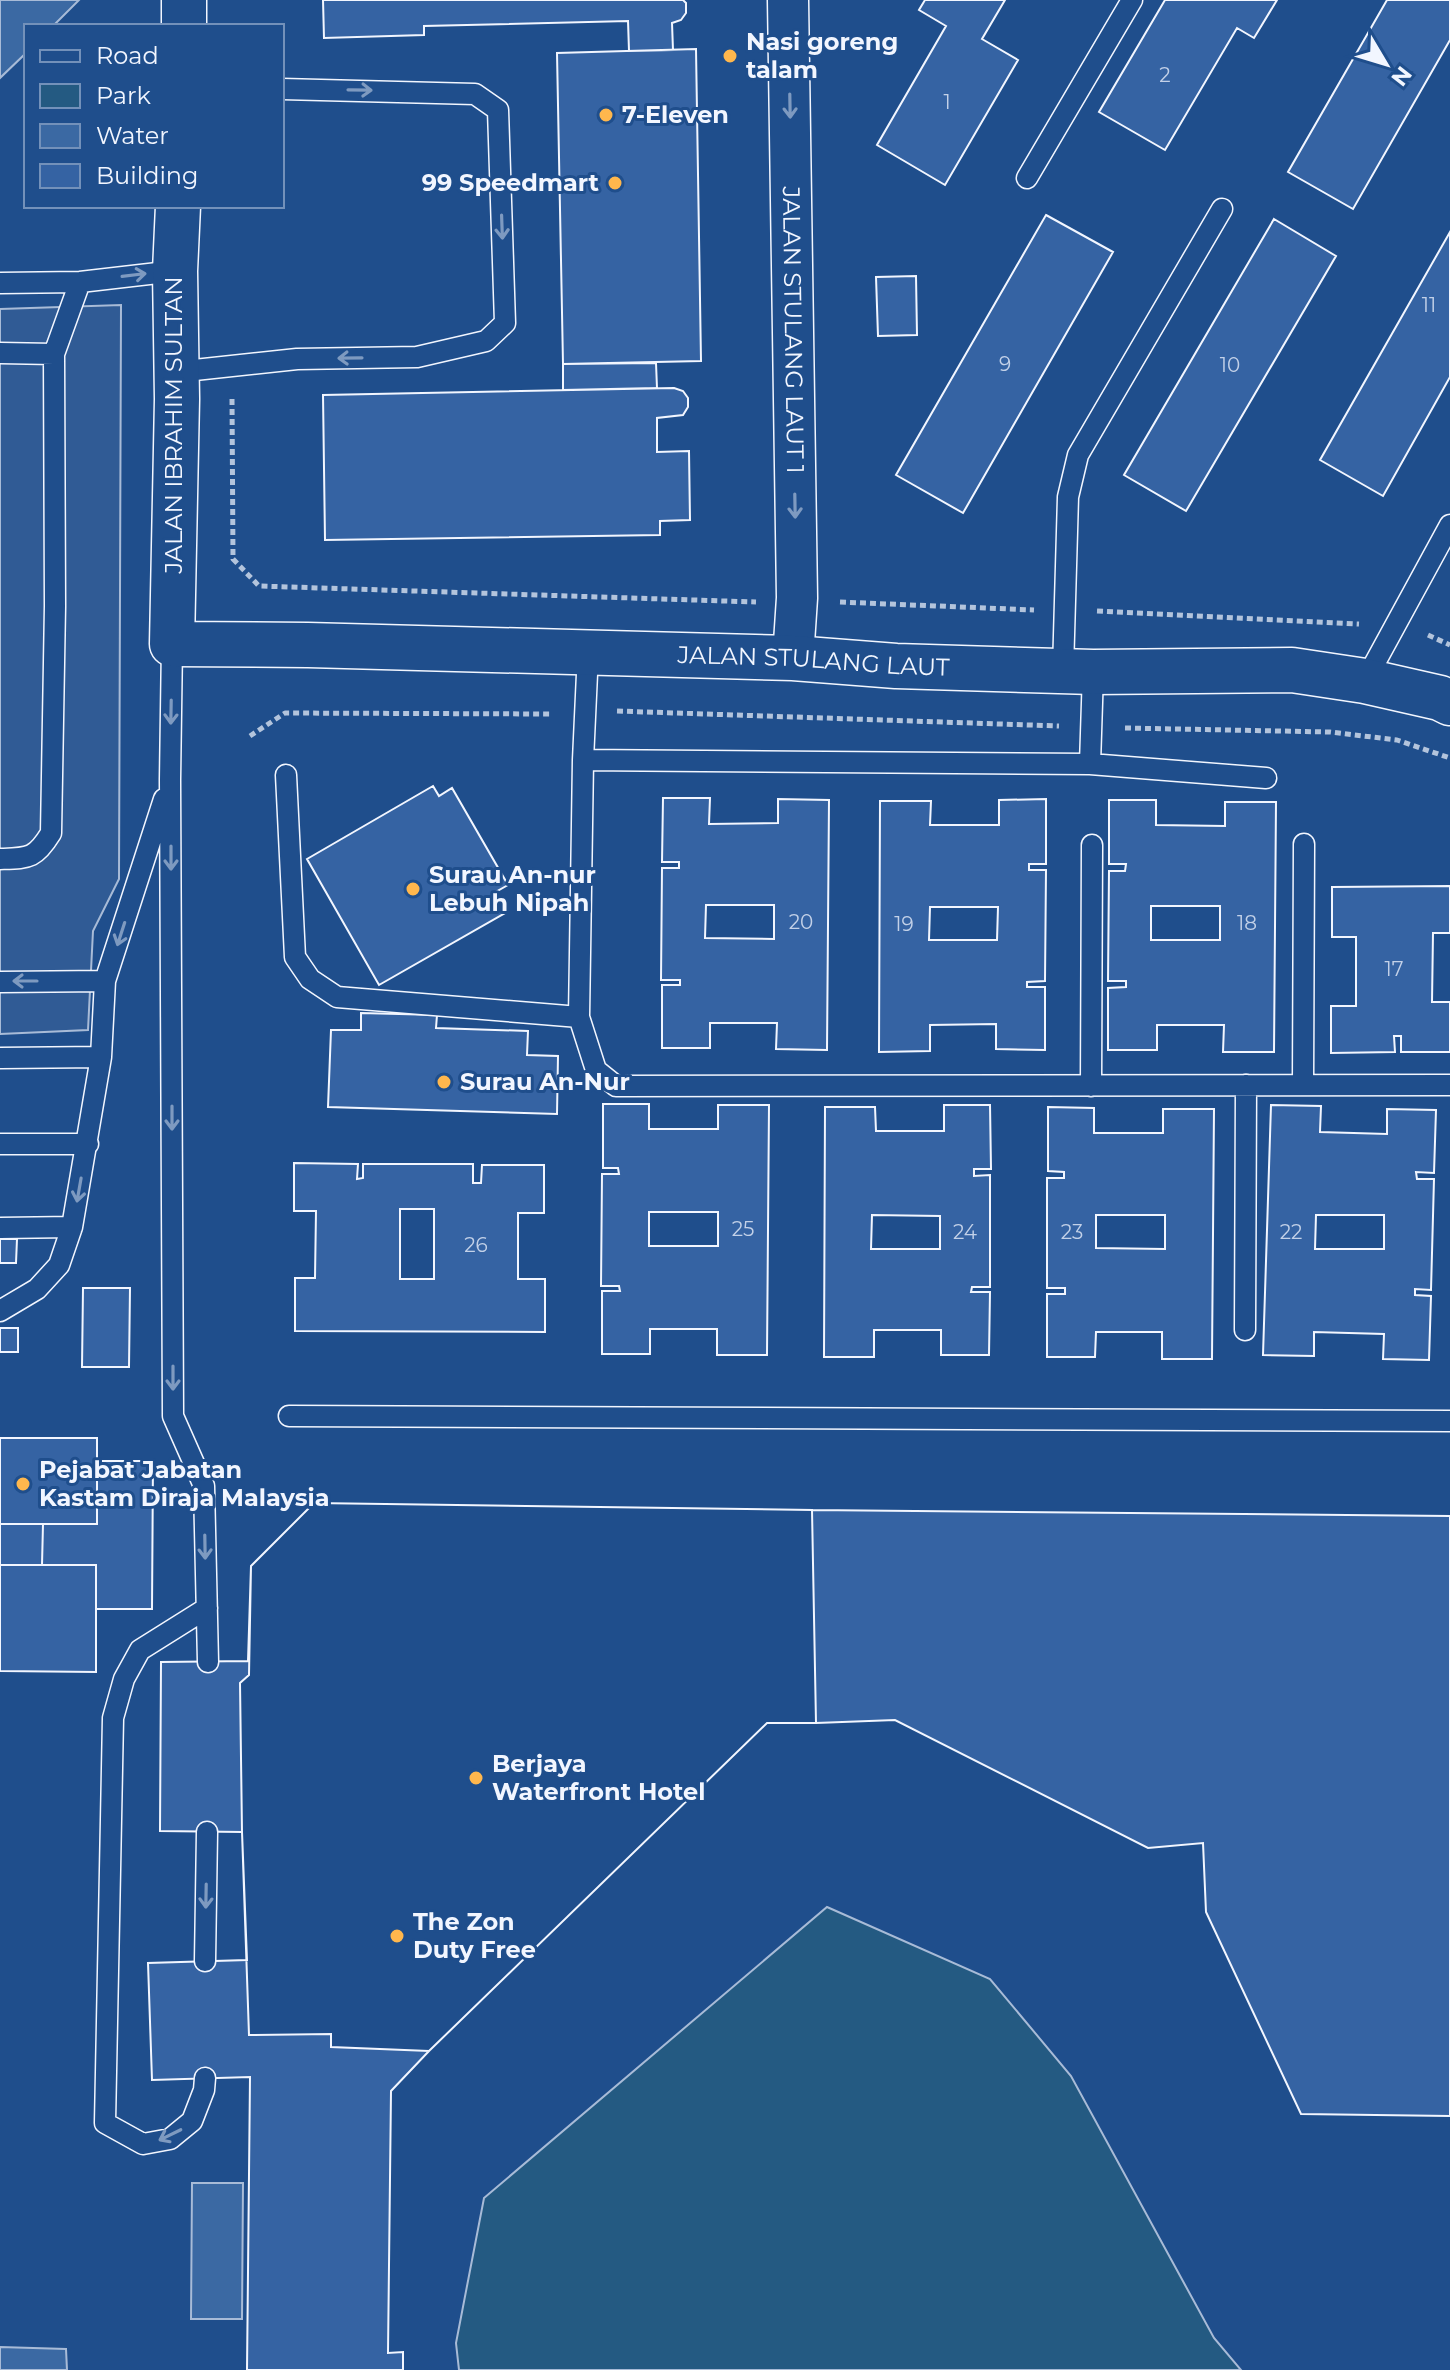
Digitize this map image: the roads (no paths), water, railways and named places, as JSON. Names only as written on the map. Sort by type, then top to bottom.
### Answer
[{"type":"street","points":[[184,0],[184,24]]},
{"type":"street","name":"JALAN STULANG LAUT 1","points":[[788,0],[797,598],[793,658]]},
{"type":"street","name":"JALAN IBRAHIM SULTAN","points":[[172,644],[178,208]]},
{"type":"street","name":"JALAN STULANG LAUT","points":[[172,644],[793,658],[896,666],[1078,671],[1292,670],[1365,681],[1450,703]]},
{"type":"lane","points":[[1027,178],[1132,0]]},
{"type":"lane","points":[[176,372],[297,359],[417,357],[486,341],[505,323],[498,110],[475,94],[284,89]]},
{"type":"lane","points":[[1090,764],[1091,727],[1078,671],[1068,497],[1078,455],[1222,209]]},
{"type":"lane","points":[[0,283],[80,282],[175,271]]},
{"type":"lane","points":[[0,859],[26,858],[40,850],[51,833],[55,606],[54,354],[80,282]]},
{"type":"lane","points":[[0,353],[54,354]]},
{"type":"lane","points":[[1365,681],[1450,525]]},
{"type":"lane","points":[[172,644],[173,1416],[204,1486],[208,1662]]},
{"type":"lane","points":[[588,652],[579,1017],[596,1070],[616,1086],[1450,1085]]},
{"type":"lane","points":[[583,760],[1090,764],[1266,778]]},
{"type":"lane","points":[[286,775],[295,957],[310,979],[337,997],[579,1017]]},
{"type":"lane","points":[[0,1311],[37,1289],[59,1265],[72,1227],[101,1057],[105,981],[170,780]]},
{"type":"lane","points":[[1303,1085],[1304,844]]},
{"type":"lane","points":[[1091,1086],[1092,845]]},
{"type":"lane","points":[[0,982],[105,981]]},
{"type":"lane","points":[[0,1058],[101,1057]]},
{"type":"lane","points":[[1245,1330],[1246,1085]]},
{"type":"lane","points":[[0,1144],[88,1144]]},
{"type":"lane","points":[[0,1228],[72,1227]]},
{"type":"lane","points":[[289,1416],[1450,1421]]},
{"type":"lane","points":[[205,2078],[204,2090],[192,2121],[170,2139],[143,2144],[105,2123],[113,1718],[124,1679],[140,1650],[207,1608]]},
{"type":"lane","points":[[205,1961],[207,1832]]},
{"type":"water","points":[[0,0],[79,0],[55,24],[24,24],[24,55],[0,78]]},
{"type":"water","points":[[192,2183],[243,2183],[242,2319],[191,2319]]},
{"type":"water","points":[[0,2347],[66,2349],[67,2370],[0,2370]]},
{"type":"place","name":"Nasi goreng talam","points":[[730,56]]},
{"type":"place","name":"7-Eleven","points":[[606,115]]},
{"type":"place","name":"99 Speedmart","points":[[615,183]]},
{"type":"place","name":"Surau An-nur Lebuh Nipah","points":[[413,889]]},
{"type":"place","name":"Surau An-Nur","points":[[444,1082]]},
{"type":"place","name":"Pejabat Jabatan Kastam Diraja Malaysia","points":[[23,1484]]},
{"type":"place","name":"Berjaya Waterfront Hotel","points":[[476,1778]]},
{"type":"place","name":"The Zon Duty Free","points":[[397,1936]]}]
